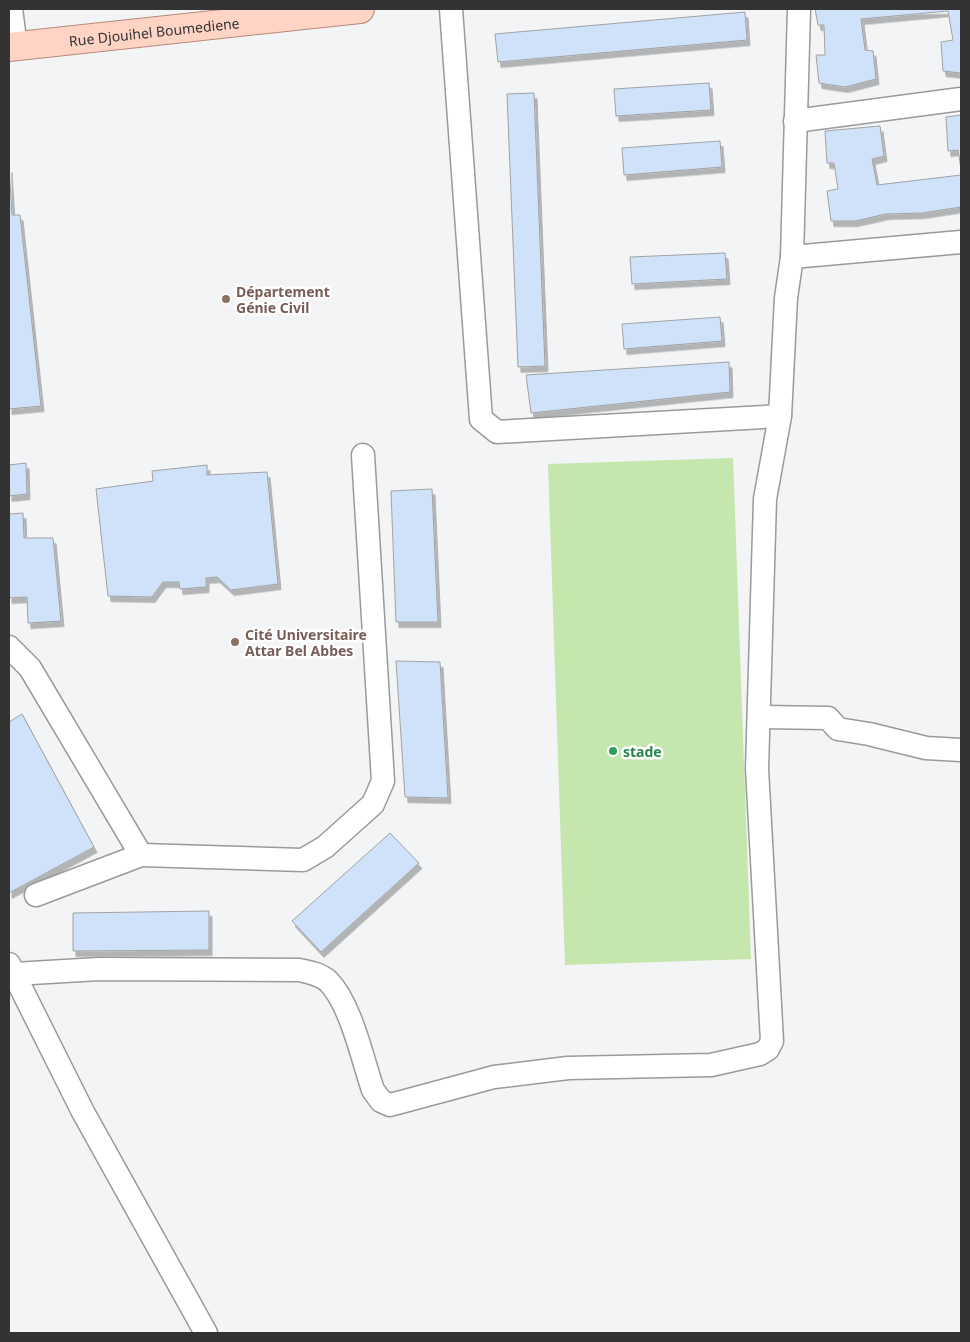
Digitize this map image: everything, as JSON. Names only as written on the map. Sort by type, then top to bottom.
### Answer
[{"type":"main road","name":"Rue Djouihel Boumediene","points":[[12,47],[326,11],[360,9]]},
{"type":"street","points":[[11,9],[12,47]]},
{"type":"street","points":[[451,9],[481,419],[498,432],[780,416]]},
{"type":"street","points":[[206,1333],[82,1112],[12,969],[299,970],[314,973],[327,980],[346,1008],[372,1090],[381,1101],[390,1105],[494,1077],[568,1068],[711,1065],[760,1054],[768,1049],[772,1040],[757,769],[765,499],[780,416],[786,298],[792,257],[799,9]]},
{"type":"street","points":[[795,121],[961,99]]},
{"type":"street","points":[[792,257],[961,242]]},
{"type":"street","points":[[36,894],[141,855],[303,860],[325,847],[373,804],[383,781],[363,455]]},
{"type":"street","points":[[9,647],[30,668],[141,855]]},
{"type":"street","points":[[759,717],[828,718],[838,729],[869,734],[926,748],[961,750]]},
{"type":"green space","points":[[733,458],[751,959],[565,965],[548,464]]},
{"type":"building","points":[[815,9],[961,9],[961,73],[943,71],[941,42],[953,40],[948,11],[861,19],[865,50],[873,51],[876,79],[845,87],[819,83],[816,55],[825,55],[824,25],[818,25]]},
{"type":"building","points":[[745,12],[747,40],[498,62],[495,34]]},
{"type":"building","points":[[709,83],[711,110],[616,116],[614,89]]},
{"type":"building","points":[[534,93],[545,366],[518,367],[507,94]]},
{"type":"building","points":[[961,115],[961,169],[958,150],[948,151],[946,117]]},
{"type":"building","points":[[880,126],[884,156],[872,159],[877,185],[961,175],[961,207],[922,213],[886,214],[855,221],[831,221],[827,191],[838,189],[834,163],[827,163],[825,131]]},
{"type":"building","points":[[720,141],[722,167],[624,175],[622,148]]},
{"type":"building","points":[[9,167],[12,215],[20,215],[41,406],[9,409]]},
{"type":"building","points":[[725,253],[727,279],[632,284],[630,257]]},
{"type":"building","points":[[720,317],[722,341],[624,349],[622,324]]},
{"type":"building","points":[[729,362],[730,392],[531,413],[526,375]]},
{"type":"building","points":[[26,463],[27,494],[9,496],[9,465]]},
{"type":"building","points":[[207,465],[207,475],[267,472],[278,584],[231,590],[217,577],[206,578],[206,587],[180,589],[179,582],[163,582],[152,597],[108,596],[96,489],[153,481],[152,471]]},
{"type":"building","points":[[432,489],[438,622],[396,622],[391,491]]},
{"type":"building","points":[[23,513],[24,538],[53,538],[61,621],[28,623],[27,597],[9,598],[9,514]]},
{"type":"building","points":[[396,661],[440,662],[448,798],[405,797]]},
{"type":"building","points":[[22,714],[94,847],[9,893],[9,722]]},
{"type":"building","points":[[390,833],[419,863],[321,952],[292,921]]},
{"type":"building","points":[[209,911],[209,950],[73,951],[73,913]]},
{"type":"place","name":"Département Génie Civil","points":[[226,299]]},
{"type":"place","name":"Cité Universitaire Attar Bel Abbes","points":[[235,642]]},
{"type":"place","name":"stade","points":[[613,751]]}]
